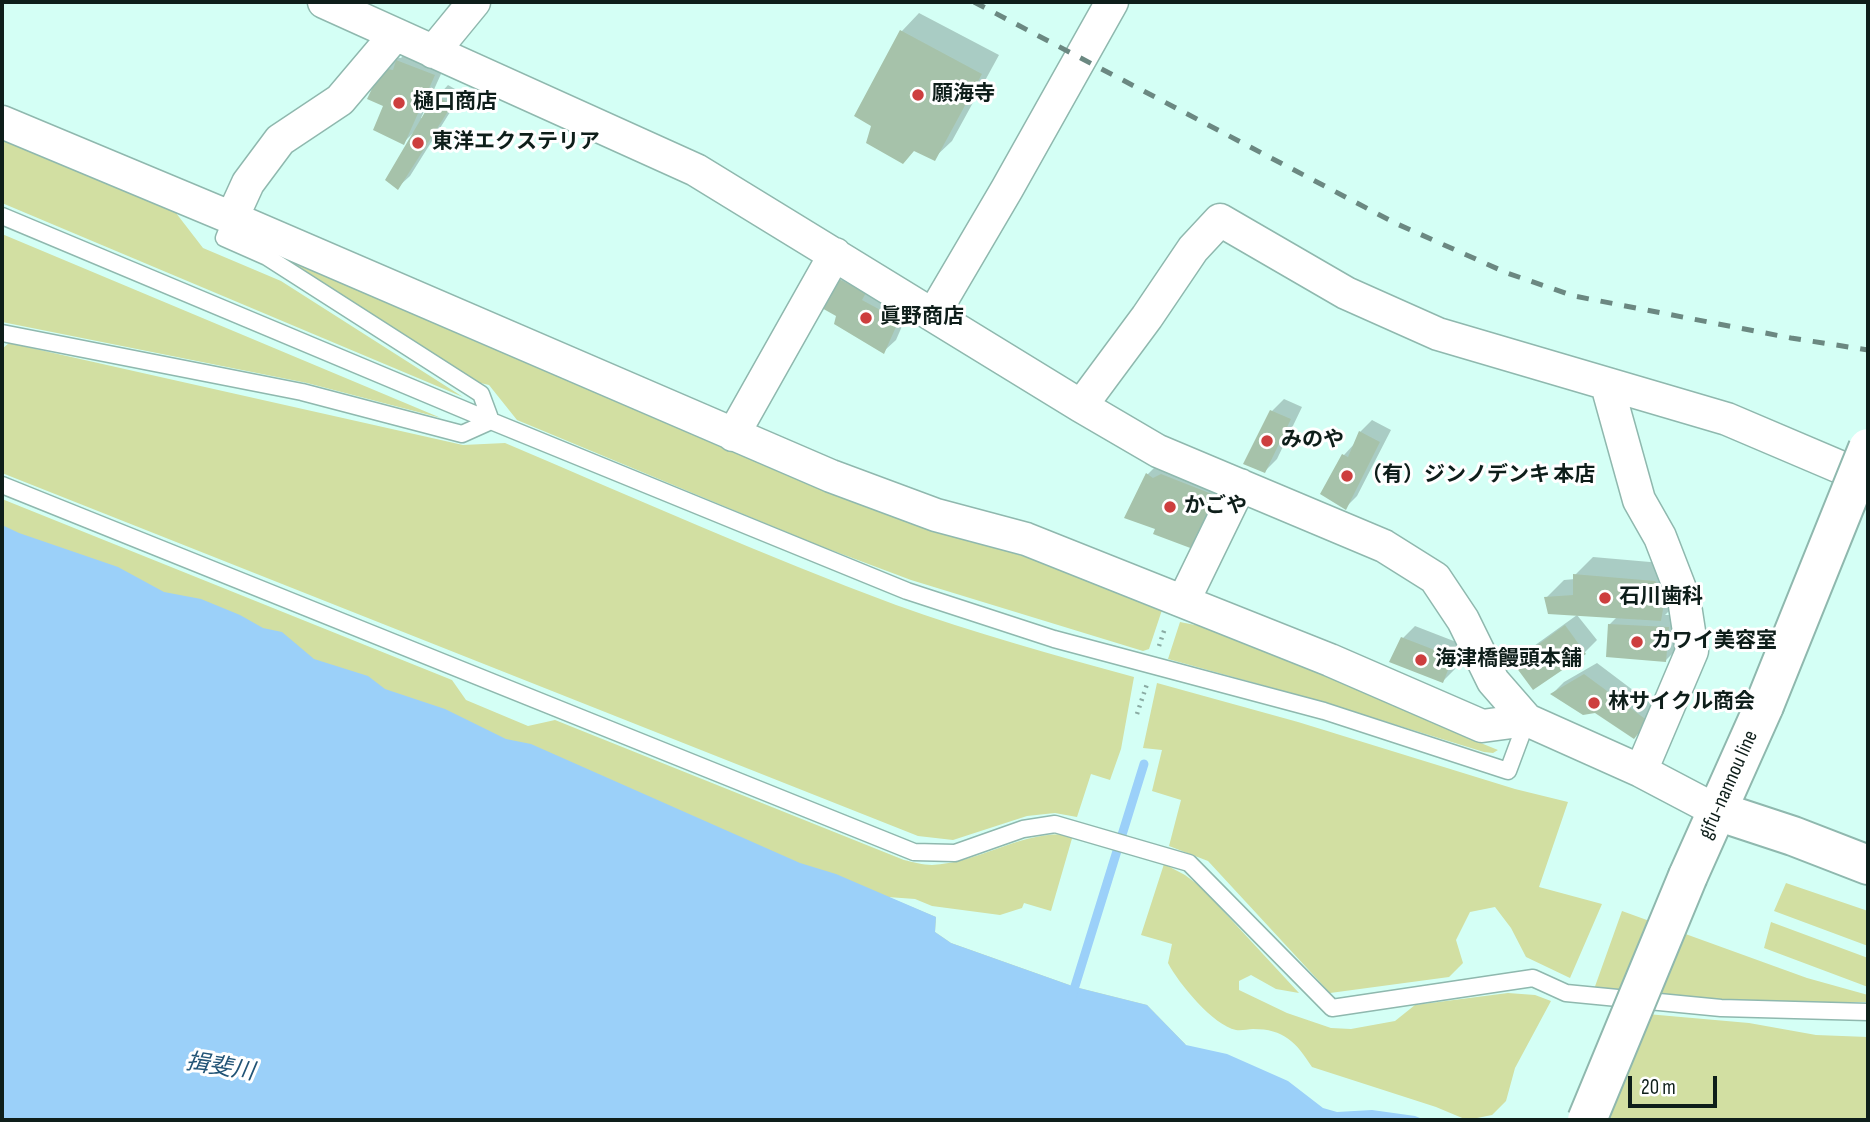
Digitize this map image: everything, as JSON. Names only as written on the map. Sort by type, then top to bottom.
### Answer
[{"type":"main road","name":"gifu-nannou line","points":[[1587,1120],[1688,876],[1764,706],[1868,447]]},
{"type":"main road","points":[[1717,811],[1868,865]]},
{"type":"street","points":[[324,2],[696,170],[1158,451],[1384,545],[1435,578],[1463,620],[1493,681],[1527,720],[1641,771],[1717,811]]},
{"type":"street","points":[[433,52],[474,2]]},
{"type":"street","points":[[933,315],[1007,190],[1112,2]]},
{"type":"street","points":[[232,218],[248,183],[281,140],[340,100],[395,35]]},
{"type":"street","points":[[2,122],[831,476],[936,515],[1026,539],[1184,600],[1482,726],[1527,720]]},
{"type":"street","points":[[1080,406],[1131,339],[1193,249],[1220,220],[1346,293],[1438,334],[1727,419],[1868,479]]},
{"type":"street","points":[[733,435],[835,254]]},
{"type":"street","points":[[1607,385],[1639,500],[1660,537],[1684,599],[1692,651],[1641,771]]},
{"type":"street","points":[[1184,600],[1240,485]]},
{"type":"lane","points":[[2,216],[491,421],[907,591],[1054,639],[1324,711],[1507,771],[1527,720]]},
{"type":"lane","points":[[232,218],[224,238],[267,257],[481,394],[491,421]]},
{"type":"lane","points":[[2,333],[302,392],[462,434],[491,421]]},
{"type":"lane","points":[[2,485],[914,852],[955,853],[1023,829],[1055,824],[1189,863],[1332,1008],[1533,978],[1566,993],[1592,996],[1721,1009],[1868,1012]]},
{"type":"green space","points":[[2,137],[176,213],[203,248],[281,281],[463,397],[2,203]]},
{"type":"green space","points":[[2,234],[441,418],[307,383],[2,322]]},
{"type":"green space","points":[[283,257],[479,343],[678,423],[731,450],[883,512],[1130,590],[1162,610],[1149,649],[1143,651],[911,580],[815,544],[517,420],[489,385],[476,382]]},
{"type":"green space","points":[[9,343],[463,445],[505,443],[749,547],[896,605],[984,634],[1134,677],[1121,749],[1110,780],[1091,774],[1077,817],[1055,813],[1027,816],[953,840],[918,836],[2,473],[2,349]]},
{"type":"green space","points":[[2,499],[452,680],[466,700],[528,726],[555,720],[904,860],[929,865],[950,863],[1036,837],[1073,835],[1051,911],[1024,903],[1022,908],[1000,915],[932,906],[915,899],[888,897],[936,917],[935,932],[951,943],[1075,987],[1147,1005],[1186,1045],[2,555]]},
{"type":"green space","points":[[1180,622],[1200,626],[1438,719],[1461,735],[1498,750],[1493,753],[1484,752],[1309,698],[1168,659]]},
{"type":"green space","points":[[1157,683],[1298,722],[1515,789],[1568,802],[1539,887],[1602,904],[1570,978],[1526,957],[1511,928],[1495,907],[1470,912],[1456,940],[1463,963],[1449,977],[1330,993],[1208,861],[1169,846],[1181,800],[1152,791],[1162,750],[1143,748]]},
{"type":"green space","points":[[1164,864],[1201,887],[1299,993],[1276,989],[1251,975],[1239,981],[1239,990],[1287,1013],[1331,1028],[1351,1029],[1395,1021],[1415,1005],[1508,993],[1535,995],[1551,1001],[1515,1068],[1506,1101],[1492,1115],[1467,1120],[1436,1107],[1312,1067],[1294,1044],[1281,1034],[1227,1027],[1207,1012],[1173,972],[1168,963],[1172,944],[1141,935]]},
{"type":"green space","points":[[1786,883],[1868,911],[1868,946],[1774,911]]},
{"type":"green space","points":[[1622,911],[1807,978],[1868,995],[1868,1002],[1724,1002],[1593,992]]},
{"type":"green space","points":[[1771,922],[1868,958],[1868,987],[1764,948]]},
{"type":"green space","points":[[1647,1014],[1749,1023],[1816,1035],[1868,1037],[1868,1120],[1600,1120]]},
{"type":"water","name":"揖斐川","points":[[2,525],[118,567],[164,592],[201,599],[263,628],[282,632],[314,659],[368,676],[385,689],[445,709],[506,739],[531,744],[800,863],[836,874],[936,917],[935,932],[951,943],[1075,987],[1147,1005],[1186,1045],[1227,1054],[1288,1081],[1323,1108],[1337,1112],[1372,1110],[1425,1120],[2,1120]]},
{"type":"building","name":"願海寺","points":[[900,30],[982,74],[935,161],[914,151],[903,164],[866,143],[871,126],[854,116]]},
{"type":"building","name":"樋口商店","points":[[396,60],[435,75],[404,145],[373,130],[383,106],[367,99],[382,68],[393,70]]},
{"type":"building","name":"東洋エクステリア","points":[[435,95],[452,105],[398,190],[385,180]]},
{"type":"building","name":"眞野商店","points":[[839,279],[866,293],[862,300],[899,320],[884,354],[834,324],[836,316],[820,307]]},
{"type":"building","name":"みのや","points":[[1270,410],[1291,419],[1265,473],[1243,464]]},
{"type":"building","name":"（有）ジンノデンキ 本店","points":[[1359,431],[1380,442],[1346,510],[1320,494],[1342,454],[1348,457]]},
{"type":"building","name":"かごや","points":[[1146,473],[1153,478],[1161,474],[1217,496],[1193,549],[1153,534],[1155,529],[1124,518]]},
{"type":"building","name":"石川歯科","points":[[1573,574],[1655,581],[1665,598],[1661,621],[1548,614],[1544,597],[1573,595]]},
{"type":"building","name":"カワイ美容室","points":[[1608,624],[1669,627],[1666,662],[1606,657]]},
{"type":"building","points":[[1565,625],[1586,654],[1533,690],[1513,663]]},
{"type":"building","name":"海津橋饅頭本舗","points":[[1401,637],[1453,657],[1443,683],[1389,662]]},
{"type":"building","name":"林サイクル商会","points":[[1584,674],[1648,721],[1634,739],[1595,713],[1583,715],[1550,694]]},
{"type":"waterway","points":[[1071,999],[1144,764]]},
{"type":"railway","points":[[974,2],[1395,223],[1507,273],[1574,296],[1791,338],[1868,350]]},
{"type":"place","name":"願海寺","points":[[918,95]]},
{"type":"place","name":"樋口商店","points":[[399,103]]},
{"type":"place","name":"東洋エクステリア","points":[[418,143]]},
{"type":"place","name":"眞野商店","points":[[866,318]]},
{"type":"place","name":"みのや","points":[[1267,441]]},
{"type":"place","name":"（有）ジンノデンキ 本店","points":[[1347,476]]},
{"type":"place","name":"かごや","points":[[1170,507]]},
{"type":"place","name":"石川歯科","points":[[1605,598]]},
{"type":"place","name":"カワイ美容室","points":[[1637,642]]},
{"type":"place","name":"海津橋饅頭本舗","points":[[1421,660]]},
{"type":"place","name":"林サイクル商会","points":[[1594,703]]}]
